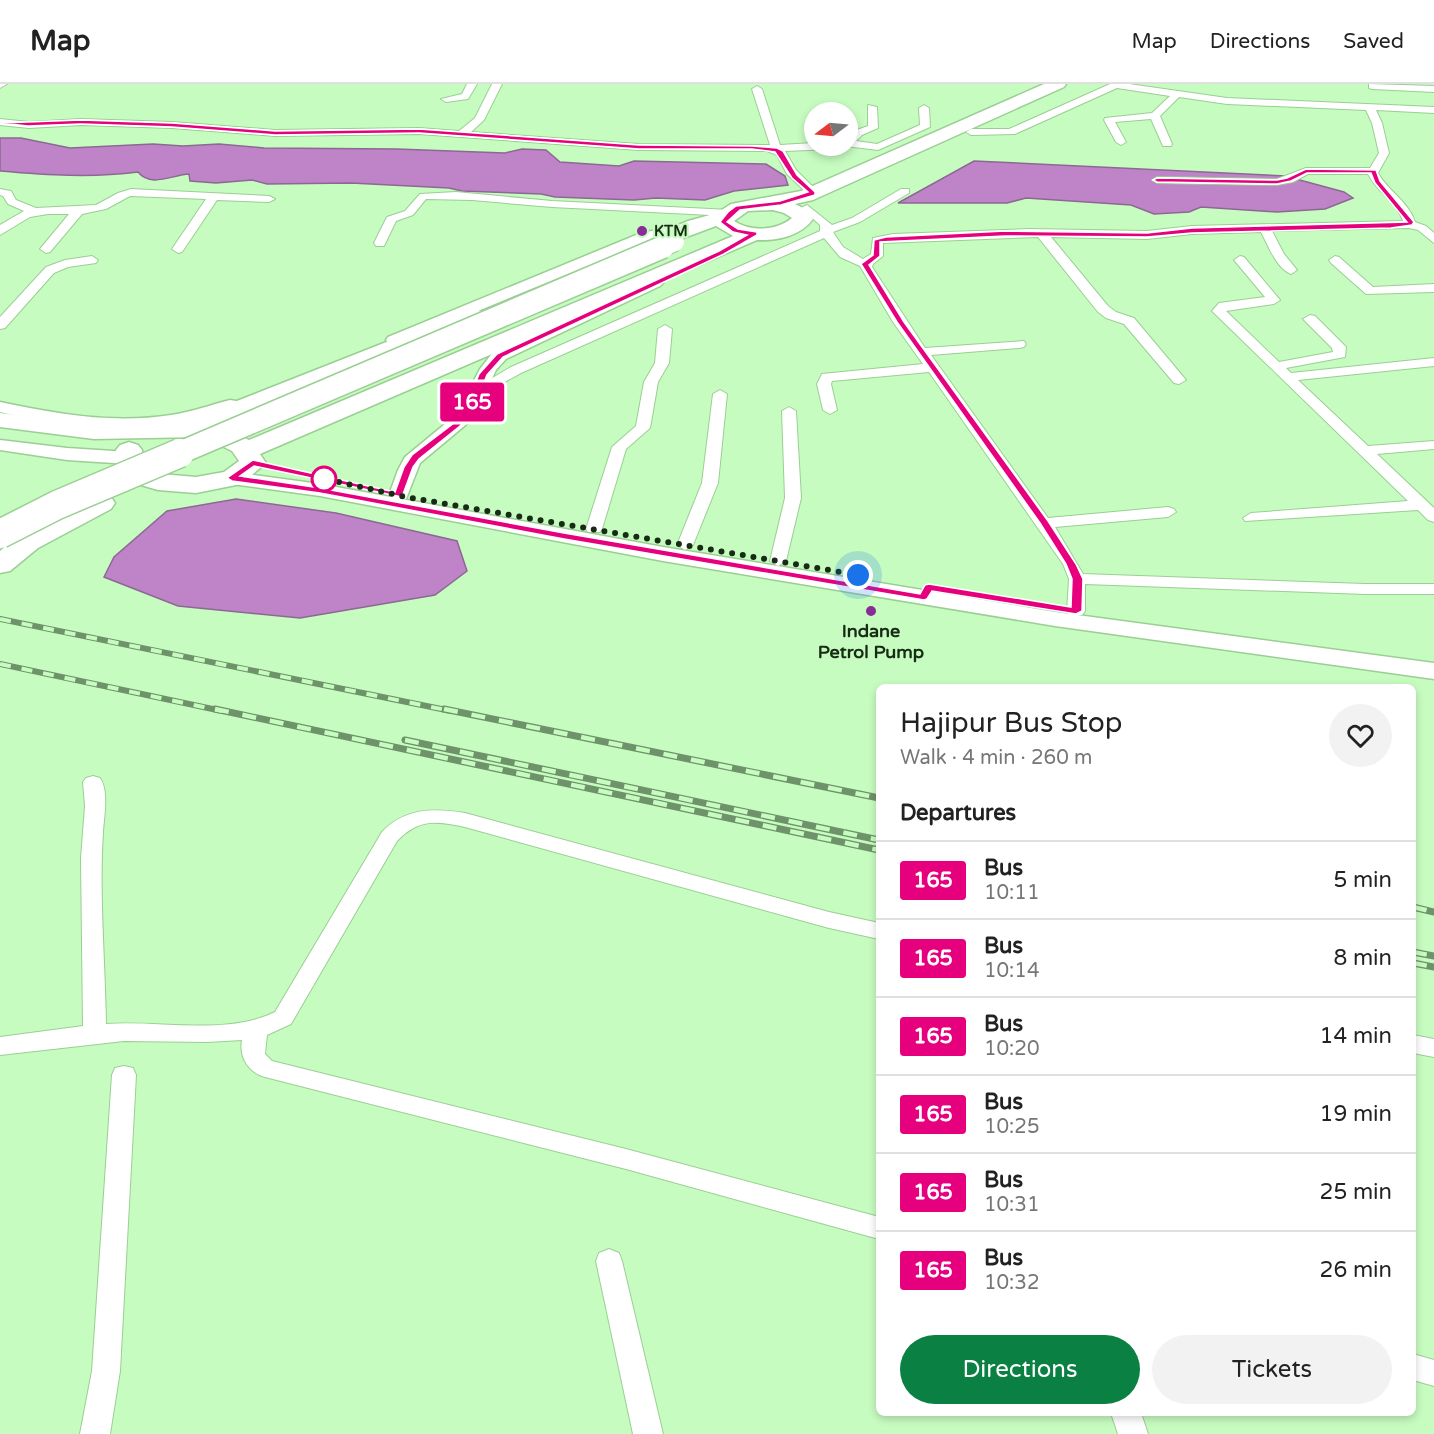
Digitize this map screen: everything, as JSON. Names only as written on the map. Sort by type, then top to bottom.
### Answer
[{"type":"highway","points":[[735,226],[739,208],[765,205],[792,209],[807,207],[1058,84]]},
{"type":"highway","points":[[0,433],[129,454],[156,435],[182,429],[687,239],[735,226],[786,230],[794,228],[807,207],[823,197],[1082,84]]},
{"type":"highway","points":[[129,454],[130,465],[143,477],[158,482],[196,485],[232,478],[249,457],[735,226]]},
{"type":"highway","points":[[0,565],[28,542],[102,503],[687,239]]},
{"type":"highway","points":[[0,534],[85,492],[687,239]]},
{"type":"highway","points":[[0,420],[102,428],[208,430],[242,446],[249,457]]},
{"type":"main road","points":[[249,457],[399,495],[778,561],[926,592],[1159,635],[1434,671]]},
{"type":"main road","points":[[232,478],[320,490],[564,536],[926,592],[1434,659]]},
{"type":"street","points":[[446,99],[465,97],[472,84]]},
{"type":"street","points":[[463,134],[479,120],[497,84]]},
{"type":"street","points":[[971,132],[1011,132],[1110,87],[1124,84],[1227,101],[1434,110]]},
{"type":"street","points":[[1372,86],[1434,89]]},
{"type":"street","points":[[757,90],[776,149],[781,153],[794,177],[807,207],[826,224],[826,232],[838,248],[851,260],[865,264],[922,352],[1044,523],[1077,579],[1076,611]]},
{"type":"street","points":[[1121,142],[1109,120],[1155,116],[1177,94]]},
{"type":"street","points":[[858,133],[873,128],[872,107]]},
{"type":"street","points":[[1369,107],[1377,123],[1384,153],[1374,171],[1377,181],[1402,209],[1410,224]]},
{"type":"street","points":[[858,144],[878,147],[925,127],[924,108]]},
{"type":"street","points":[[1155,116],[1167,144]]},
{"type":"street","points":[[0,123],[28,125],[81,122],[172,125],[275,133],[411,131],[639,147],[804,148]]},
{"type":"street","points":[[1157,180],[1277,182],[1289,180],[1306,171],[1374,171]]},
{"type":"street","points":[[477,392],[516,370],[856,220],[905,191]]},
{"type":"street","points":[[0,192],[7,193],[12,202],[33,211]]},
{"type":"street","points":[[3,226],[33,211],[80,210],[103,206],[122,194],[131,192],[269,199]]},
{"type":"street","points":[[178,249],[214,196]]},
{"type":"street","points":[[380,243],[391,219],[409,213],[424,196],[520,199],[554,204],[675,207],[735,226],[737,244],[507,351],[490,364],[469,410],[457,424],[416,457],[408,467],[399,495]]},
{"type":"street","points":[[46,249],[80,210]]},
{"type":"street","points":[[865,264],[877,256],[876,243],[879,240],[1042,234],[1147,235],[1192,231],[1410,224],[1422,228],[1433,237]]},
{"type":"street","points":[[1265,229],[1279,255],[1292,270]]},
{"type":"street","points":[[1042,234],[1103,309],[1111,315],[1129,321],[1179,380]]},
{"type":"street","points":[[0,407],[102,428],[167,423],[201,415],[308,375],[646,236],[687,239]]},
{"type":"street","points":[[0,325],[50,270],[65,264],[92,260]]},
{"type":"street","points":[[1240,260],[1274,300],[1224,306],[1218,311],[1434,517]]},
{"type":"street","points":[[1335,260],[1370,291],[1434,288]]},
{"type":"street","points":[[1276,366],[1340,354],[1339,347],[1310,319]]},
{"type":"street","points":[[594,529],[619,447],[643,428],[651,382],[662,363],[665,329]]},
{"type":"street","points":[[922,352],[1019,344]]},
{"type":"street","points":[[1288,377],[1434,362]]},
{"type":"street","points":[[830,410],[824,384],[827,377],[933,367]]},
{"type":"street","points":[[685,545],[710,483],[720,394]]},
{"type":"street","points":[[778,561],[793,498],[789,411]]},
{"type":"street","points":[[0,445],[67,454],[129,454]]},
{"type":"street","points":[[1365,451],[1434,445]]},
{"type":"street","points":[[1251,518],[1421,505]]},
{"type":"street","points":[[1044,523],[1168,512]]},
{"type":"street","points":[[1077,579],[1434,589]]},
{"type":"street","points":[[93,782],[95,806],[91,858],[94,1035]]},
{"type":"street","points":[[0,1046],[94,1035],[256,1029],[274,1024],[283,1018],[389,837],[406,821],[430,814],[465,820],[829,920],[876,930]]},
{"type":"street","points":[[256,1029],[251,1049],[255,1060],[265,1068],[626,1159],[876,1227]]},
{"type":"street","points":[[1416,1045],[1434,1048]]},
{"type":"street","points":[[94,1434],[106,1371],[124,1076]]},
{"type":"street","points":[[609,1261],[648,1434]]},
{"type":"street","points":[[1416,1368],[1434,1373]]},
{"type":"street","points":[[1127,1416],[1133,1434]]},
{"type":"shaded area","points":[[0,138],[21,138],[70,148],[219,144],[264,148],[505,153],[522,149],[546,150],[560,162],[619,166],[634,161],[766,164],[785,176],[788,185],[734,191],[705,200],[656,198],[634,200],[351,183],[267,184],[252,180],[216,183],[190,181],[189,174],[155,180],[143,177],[138,172],[86,175],[35,174],[0,171]]},
{"type":"shaded area","points":[[974,161],[1285,176],[1344,192],[1353,198],[1325,209],[1277,212],[1201,207],[1189,212],[1154,214],[1131,205],[1026,198],[1007,203],[898,203]]},
{"type":"shaded area","points":[[236,499],[336,513],[457,541],[467,571],[435,595],[300,618],[178,606],[104,577],[114,557],[167,511]]},
{"type":"railway","points":[[0,619],[451,711]]},
{"type":"railway","points":[[0,664],[222,711]]},
{"type":"railway","points":[[215,709],[876,849]]},
{"type":"railway","points":[[444,709],[876,797]]},
{"type":"railway","points":[[405,740],[876,839]]},
{"type":"railway","points":[[1416,908],[1434,912]]},
{"type":"railway","points":[[1416,953],[1434,956]]},
{"type":"railway","points":[[1416,964],[1434,967]]},
{"type":"bus line","name":"165","points":[[0,123],[28,125],[81,122],[172,125],[275,133],[419,131],[639,147],[752,147],[777,150],[794,177],[813,193],[781,203],[755,205],[734,210],[723,222],[736,231],[754,234],[722,252],[500,355],[490,364],[484,374],[469,410],[457,424],[416,457],[408,467],[399,495],[253,463],[232,478],[255,483],[320,490],[564,536],[924,597],[929,587],[1076,611],[1077,579],[1071,564],[900,322],[865,264],[877,256],[877,241],[886,239],[1029,233],[1147,235],[1192,231],[1410,224],[1402,209],[1377,181],[1374,171],[1306,171],[1300,172],[1289,180],[1277,182],[1157,180]]},
{"type":"place","name":"KTM","points":[[642,231]]},
{"type":"place","name":"Indane Petrol Pump","points":[[871,611]]},
{"type":"route","points":[[324,479],[321,478],[406,497],[858,575]]}]
